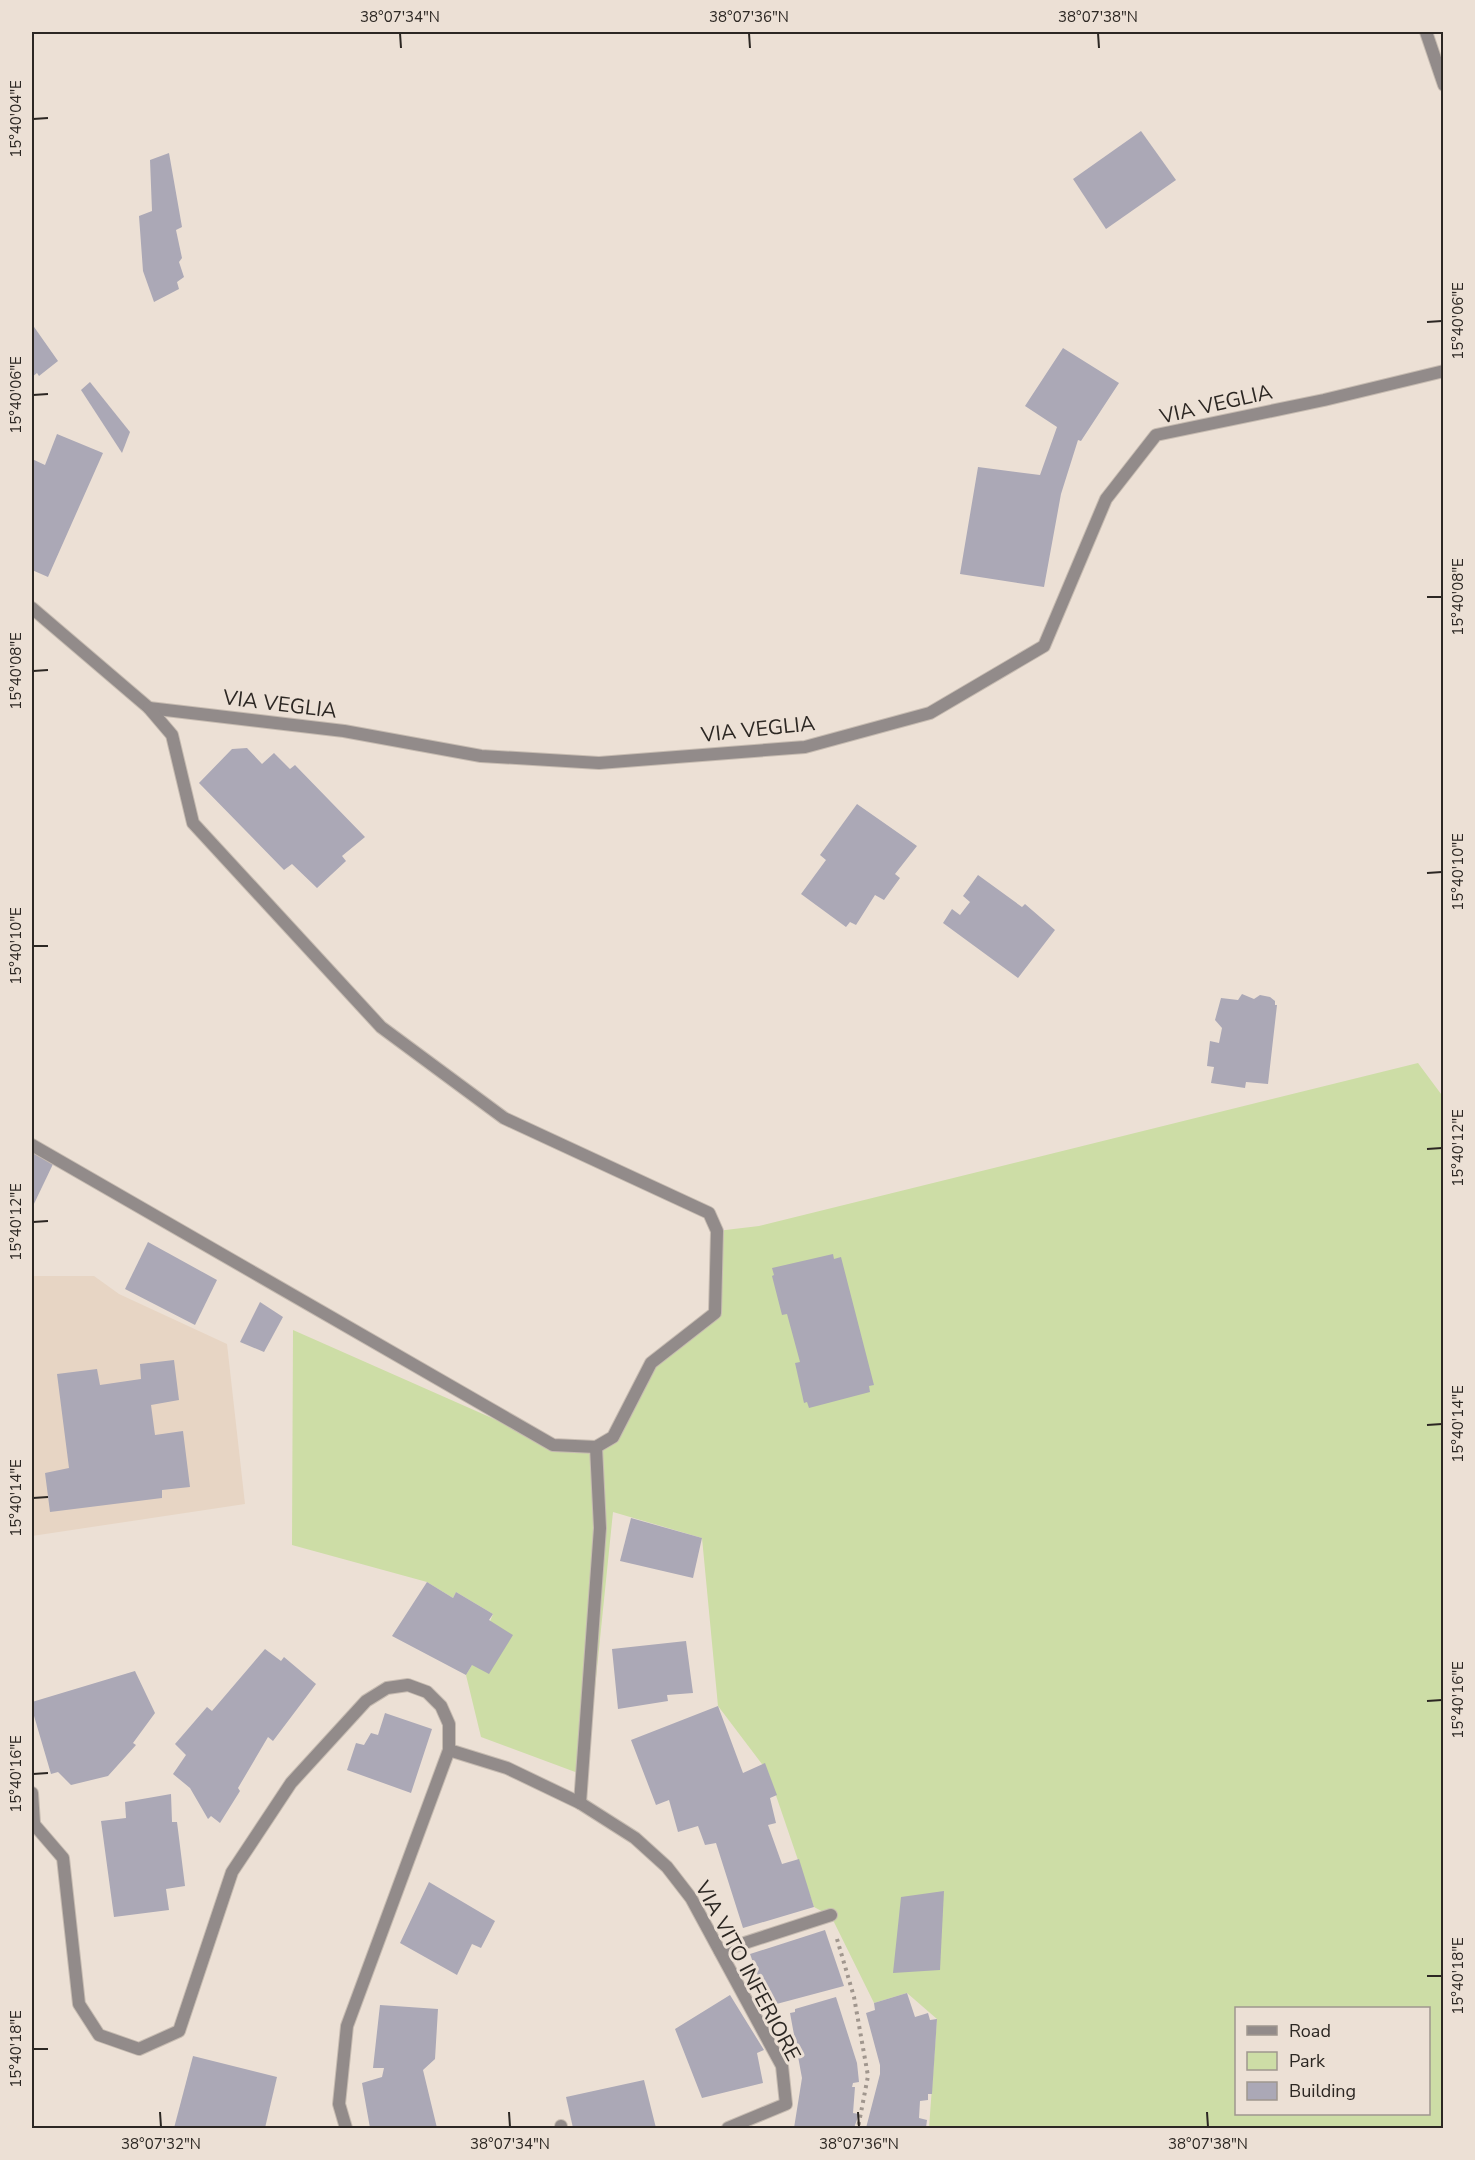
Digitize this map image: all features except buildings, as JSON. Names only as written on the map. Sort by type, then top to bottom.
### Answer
[{"type":"street","points":[[1425,32],[1443,85]]},
{"type":"street","name":"VIA VEGLIA","points":[[149,708],[344,731],[493,757],[599,763],[805,747],[930,713],[1044,646],[1106,499],[1156,435],[1324,400],[1443,371]]},
{"type":"street","points":[[32,608],[149,708],[172,735],[193,823],[381,1027],[504,1118],[709,1213],[717,1231],[716,1313],[651,1363],[613,1437],[596,1447],[553,1445],[32,1145]]},
{"type":"street","points":[[580,1803],[600,1528],[596,1447]]},
{"type":"street","points":[[32,1793],[33,1822],[63,1858],[79,2004],[99,2035],[139,2049],[179,2031],[232,1872],[291,1783],[366,1701],[387,1688],[408,1685],[427,1692],[441,1706],[449,1724],[449,1750],[348,2026],[339,2104],[346,2128]]},
{"type":"street","name":"VIA VITO INFERIORE","points":[[449,1750],[507,1768],[580,1803],[635,1838],[667,1868],[692,1898],[782,2066],[786,2104],[728,2128]]},
{"type":"street","points":[[720,1951],[831,1916]]},
{"type":"path","points":[[831,1916],[854,1997],[868,2076],[858,2128]]},
{"type":"shaded area","points":[[32,1276],[94,1276],[119,1294],[227,1344],[245,1504],[32,1536]]},
{"type":"green space","points":[[1418,1063],[1444,1098],[1443,2128],[929,2128],[937,2019],[907,1993],[874,2003],[831,1916],[814,1907],[768,1772],[718,1706],[702,1538],[613,1512],[586,1776],[481,1737],[466,1675],[493,1614],[456,1592],[453,1598],[427,1582],[292,1545],[293,1330],[553,1445],[596,1447],[613,1437],[651,1363],[715,1313],[717,1231],[759,1226]]}]
